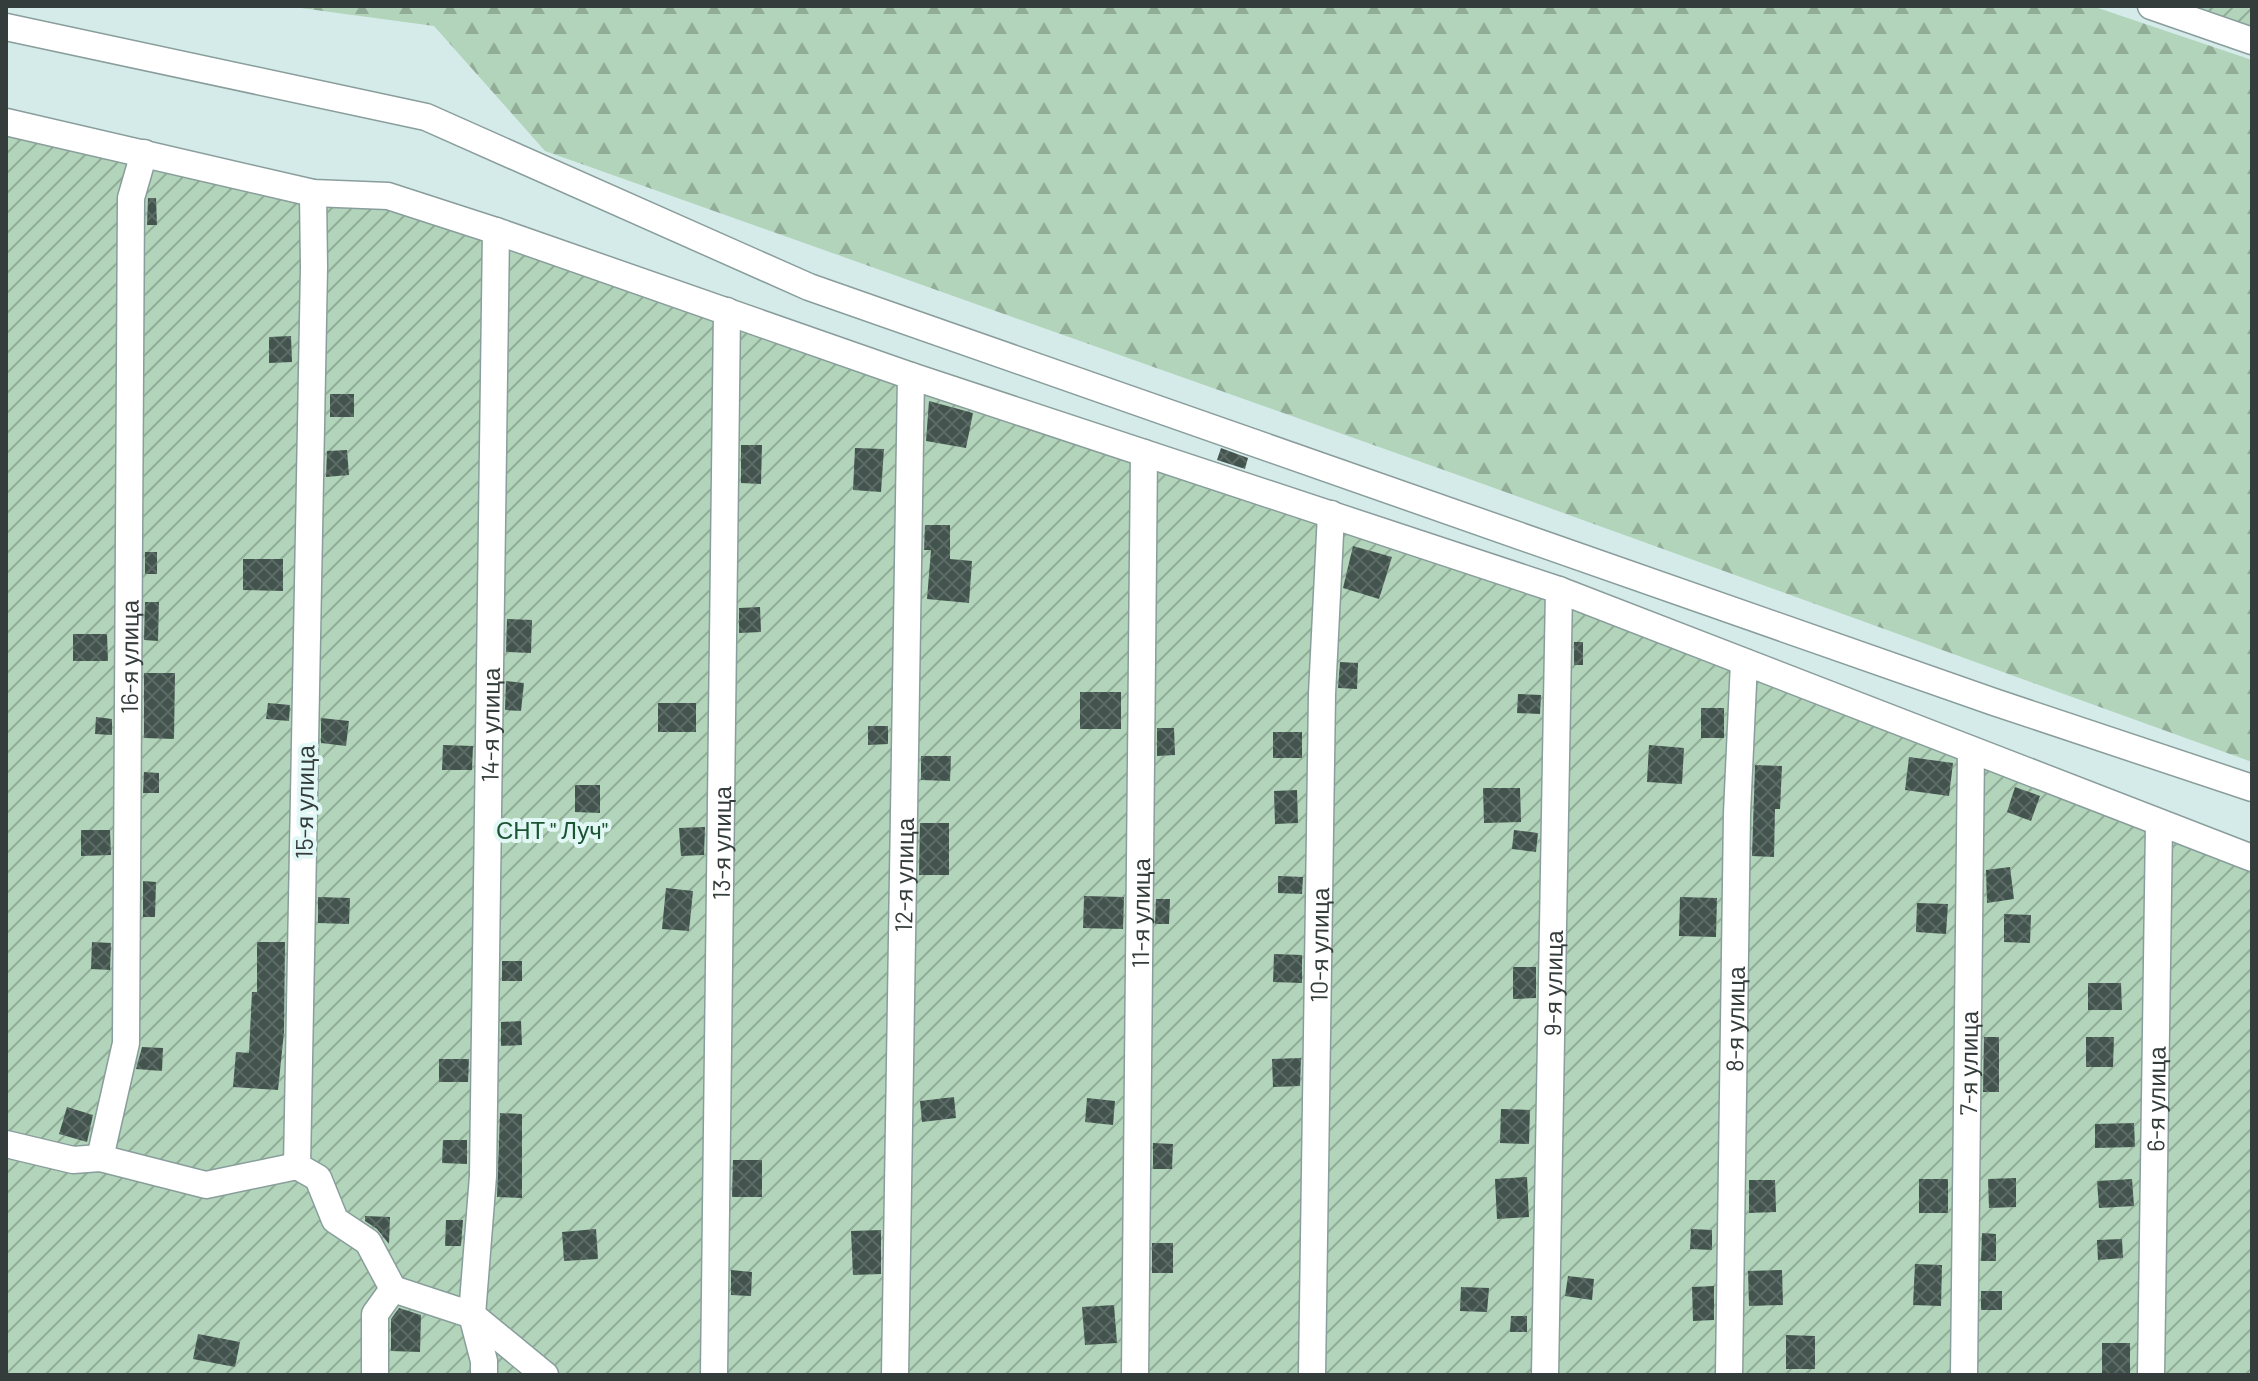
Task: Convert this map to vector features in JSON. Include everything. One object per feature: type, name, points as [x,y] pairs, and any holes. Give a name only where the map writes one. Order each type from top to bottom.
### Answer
[{"type":"street","points":[[2156,7],[2252,41]]},
{"type":"street","points":[[6,27],[426,117],[809,287],[1994,702],[2252,788]]},
{"type":"street","points":[[6,122],[313,193],[388,196],[496,231],[911,376],[1559,590],[2252,858]]},
{"type":"street","name":"16-я улица","points":[[100,1158],[126,1043],[131,198],[144,153]]},
{"type":"street","name":"15-я улица","points":[[297,1166],[314,283],[313,193]]},
{"type":"street","name":"14-я улица","points":[[484,1375],[484,1361],[472,1315],[483,1176],[496,231]]},
{"type":"street","name":"13-я улица","points":[[714,1375],[727,311]]},
{"type":"street","name":"12-я улица","points":[[895,1375],[911,376]]},
{"type":"street","name":"11-я улица","points":[[1135,1375],[1144,453]]},
{"type":"street","name":"10-я улица","points":[[1312,1375],[1322,710],[1331,514]]},
{"type":"street","name":"9-я улица","points":[[1545,1375],[1559,590]]},
{"type":"street","name":"8-я улица","points":[[1729,1375],[1737,813],[1744,662]]},
{"type":"street","name":"7-я улица","points":[[1964,1375],[1971,750]]},
{"type":"street","name":"6-я улица","points":[[2151,1375],[2159,824]]},
{"type":"street","points":[[6,1144],[73,1160],[100,1158],[206,1185],[297,1166],[318,1178],[335,1220],[368,1242],[393,1289],[472,1315],[545,1375]]},
{"type":"street","points":[[375,1375],[375,1314],[393,1289]]},
{"type":"green space","points":[[286,6],[2092,6],[2252,60],[2252,762],[1486,485],[545,151],[434,26]]},
{"type":"green space","points":[[2132,6],[2252,6],[2252,48]]},
{"type":"green space","name":"СНТ \" Луч\"","points":[[6,120],[306,187],[382,189],[1562,589],[2252,848],[2252,1375],[6,1375]]},
{"type":"building","points":[[148,198],[156,198],[157,225],[147,225]]},
{"type":"building","points":[[291,336],[292,362],[269,363],[269,337]]},
{"type":"building","points":[[330,394],[354,394],[354,417],[330,417]]},
{"type":"building","points":[[929,401],[973,413],[966,448],[926,441]]},
{"type":"building","points":[[741,445],[762,445],[761,484],[741,483]]},
{"type":"building","points":[[855,448],[884,449],[881,492],[853,490]]},
{"type":"building","points":[[1221,448],[1248,458],[1245,469],[1217,460]]},
{"type":"building","points":[[347,450],[349,475],[326,477],[327,451]]},
{"type":"building","points":[[925,525],[950,525],[950,559],[972,561],[969,603],[927,599],[931,550],[924,550]]},
{"type":"building","points":[[1353,546],[1392,557],[1379,599],[1343,588]]},
{"type":"building","points":[[145,552],[157,552],[157,574],[145,574]]},
{"type":"building","points":[[243,559],[283,559],[283,591],[243,590]]},
{"type":"building","points":[[145,602],[159,602],[158,641],[144,640]]},
{"type":"building","points":[[760,607],[761,632],[739,633],[739,608]]},
{"type":"building","points":[[507,619],[532,620],[531,653],[506,652]]},
{"type":"building","points":[[73,634],[107,634],[108,661],[73,661]]},
{"type":"building","points":[[1574,642],[1583,642],[1583,665],[1574,665]]},
{"type":"building","points":[[1340,662],[1358,663],[1357,689],[1338,688]]},
{"type":"building","points":[[144,673],[175,673],[174,739],[144,738]]},
{"type":"building","points":[[506,681],[524,683],[521,711],[505,710]]},
{"type":"building","points":[[1080,692],[1121,692],[1121,729],[1080,729]]},
{"type":"building","points":[[1518,694],[1541,695],[1540,714],[1517,713]]},
{"type":"building","points":[[268,703],[290,705],[289,721],[266,719]]},
{"type":"building","points":[[658,703],[696,703],[696,732],[658,732]]},
{"type":"building","points":[[1701,708],[1724,708],[1724,738],[1701,738]]},
{"type":"building","points":[[96,717],[112,719],[112,735],[95,734]]},
{"type":"building","points":[[321,718],[349,721],[346,746],[321,743]]},
{"type":"building","points":[[868,726],[888,726],[888,744],[868,745]]},
{"type":"building","points":[[1157,728],[1174,728],[1175,755],[1157,756]]},
{"type":"building","points":[[1273,732],[1302,732],[1302,758],[1273,758]]},
{"type":"building","points":[[443,745],[473,746],[472,770],[442,770]]},
{"type":"building","points":[[1649,745],[1684,748],[1682,784],[1647,782]]},
{"type":"building","points":[[921,756],[951,756],[950,781],[921,780]]},
{"type":"building","points":[[1909,757],[1953,763],[1949,796],[1905,790]]},
{"type":"building","points":[[1755,765],[1782,766],[1780,809],[1775,809],[1774,857],[1752,856]]},
{"type":"building","points":[[144,772],[159,773],[159,793],[143,793]]},
{"type":"building","points":[[575,785],[600,785],[600,813],[575,812]]},
{"type":"building","points":[[2015,787],[2040,796],[2031,821],[2007,812]]},
{"type":"building","points":[[1483,788],[1520,788],[1521,822],[1484,823]]},
{"type":"building","points":[[1297,790],[1298,823],[1275,824],[1274,791]]},
{"type":"building","points":[[920,823],[949,823],[949,875],[919,875]]},
{"type":"building","points":[[705,827],[704,855],[681,856],[679,828]]},
{"type":"building","points":[[81,830],[110,830],[111,855],[81,856]]},
{"type":"building","points":[[1514,830],[1538,833],[1536,852],[1512,849]]},
{"type":"building","points":[[2010,867],[2014,899],[1987,903],[1986,870]]},
{"type":"building","points":[[1278,876],[1303,877],[1302,894],[1278,893]]},
{"type":"building","points":[[143,881],[156,882],[155,917],[143,917]]},
{"type":"building","points":[[666,888],[693,891],[689,931],[662,929]]},
{"type":"building","points":[[1084,896],[1124,897],[1123,929],[1083,928]]},
{"type":"building","points":[[318,897],[350,898],[349,924],[318,923]]},
{"type":"building","points":[[1680,897],[1717,898],[1716,937],[1679,936]]},
{"type":"building","points":[[1156,899],[1170,899],[1169,924],[1155,924]]},
{"type":"building","points":[[1917,903],[1948,904],[1946,934],[1916,932]]},
{"type":"building","points":[[2004,914],[2031,915],[2030,943],[2004,942]]},
{"type":"building","points":[[92,942],[111,943],[110,970],[91,969]]},
{"type":"building","points":[[257,942],[285,942],[284,1032],[278,1090],[233,1087],[236,1052],[249,1053],[252,992],[257,992]]},
{"type":"building","points":[[1274,954],[1302,955],[1302,983],[1273,982]]},
{"type":"building","points":[[502,961],[522,961],[522,981],[502,981]]},
{"type":"building","points":[[1513,967],[1536,967],[1536,998],[1513,999]]},
{"type":"building","points":[[2088,983],[2121,983],[2122,1010],[2088,1010]]},
{"type":"building","points":[[521,1021],[522,1045],[501,1046],[501,1022]]},
{"type":"building","points":[[1984,1037],[1999,1037],[1999,1092],[1983,1092]]},
{"type":"building","points":[[2086,1037],[2114,1037],[2113,1067],[2086,1067]]},
{"type":"building","points":[[142,1047],[163,1048],[162,1071],[136,1069]]},
{"type":"building","points":[[1301,1058],[1300,1086],[1273,1087],[1272,1059]]},
{"type":"building","points":[[439,1059],[469,1059],[468,1082],[439,1082]]},
{"type":"building","points":[[954,1097],[956,1118],[922,1122],[920,1101]]},
{"type":"building","points":[[1087,1098],[1115,1101],[1113,1125],[1085,1122]]},
{"type":"building","points":[[67,1107],[93,1115],[87,1142],[59,1134]]},
{"type":"building","points":[[1501,1109],[1530,1110],[1529,1144],[1500,1143]]},
{"type":"building","points":[[500,1113],[522,1114],[522,1198],[497,1197]]},
{"type":"building","points":[[2134,1123],[2135,1147],[2095,1148],[2095,1124]]},
{"type":"building","points":[[443,1140],[467,1140],[467,1164],[442,1163]]},
{"type":"building","points":[[1153,1143],[1173,1144],[1172,1169],[1153,1169]]},
{"type":"building","points":[[733,1160],[762,1160],[762,1197],[732,1197]]},
{"type":"building","points":[[1527,1177],[1529,1217],[1497,1219],[1495,1179]]},
{"type":"building","points":[[2016,1178],[2016,1207],[1989,1208],[1988,1179]]},
{"type":"building","points":[[1919,1179],[1948,1179],[1948,1213],[1919,1213]]},
{"type":"building","points":[[2132,1179],[2134,1206],[2099,1208],[2097,1181]]},
{"type":"building","points":[[1749,1180],[1775,1180],[1776,1212],[1749,1213]]},
{"type":"building","points":[[365,1216],[390,1217],[389,1244],[377,1229],[365,1221]]},
{"type":"building","points":[[446,1220],[463,1220],[461,1246],[445,1246]]},
{"type":"building","points":[[596,1229],[598,1259],[564,1261],[562,1232]]},
{"type":"building","points":[[1691,1229],[1712,1230],[1712,1250],[1690,1249]]},
{"type":"building","points":[[881,1230],[881,1274],[853,1275],[851,1231]]},
{"type":"building","points":[[1982,1233],[1996,1234],[1996,1261],[1981,1261]]},
{"type":"building","points":[[2122,1239],[2123,1258],[2098,1260],[2097,1240]]},
{"type":"building","points":[[1152,1243],[1173,1243],[1173,1273],[1152,1273]]},
{"type":"building","points":[[1915,1264],[1942,1265],[1941,1306],[1913,1305]]},
{"type":"building","points":[[731,1270],[752,1272],[751,1296],[731,1295]]},
{"type":"building","points":[[1782,1270],[1783,1305],[1749,1306],[1748,1271]]},
{"type":"building","points":[[1568,1276],[1594,1279],[1592,1300],[1565,1296]]},
{"type":"building","points":[[1714,1286],[1714,1320],[1693,1321],[1692,1287]]},
{"type":"building","points":[[1461,1287],[1489,1288],[1487,1312],[1460,1311]]},
{"type":"building","points":[[1981,1291],[2002,1291],[2002,1310],[1981,1310]]},
{"type":"building","points":[[1114,1305],[1117,1343],[1085,1345],[1082,1307]]},
{"type":"building","points":[[399,1308],[421,1315],[420,1352],[391,1351],[391,1319]]},
{"type":"building","points":[[1511,1316],[1527,1316],[1527,1332],[1510,1332]]},
{"type":"building","points":[[198,1334],[240,1342],[235,1367],[193,1359]]},
{"type":"building","points":[[1786,1335],[1815,1336],[1815,1369],[1786,1369]]},
{"type":"building","points":[[2102,1343],[2130,1343],[2130,1375],[2102,1375]]}]
